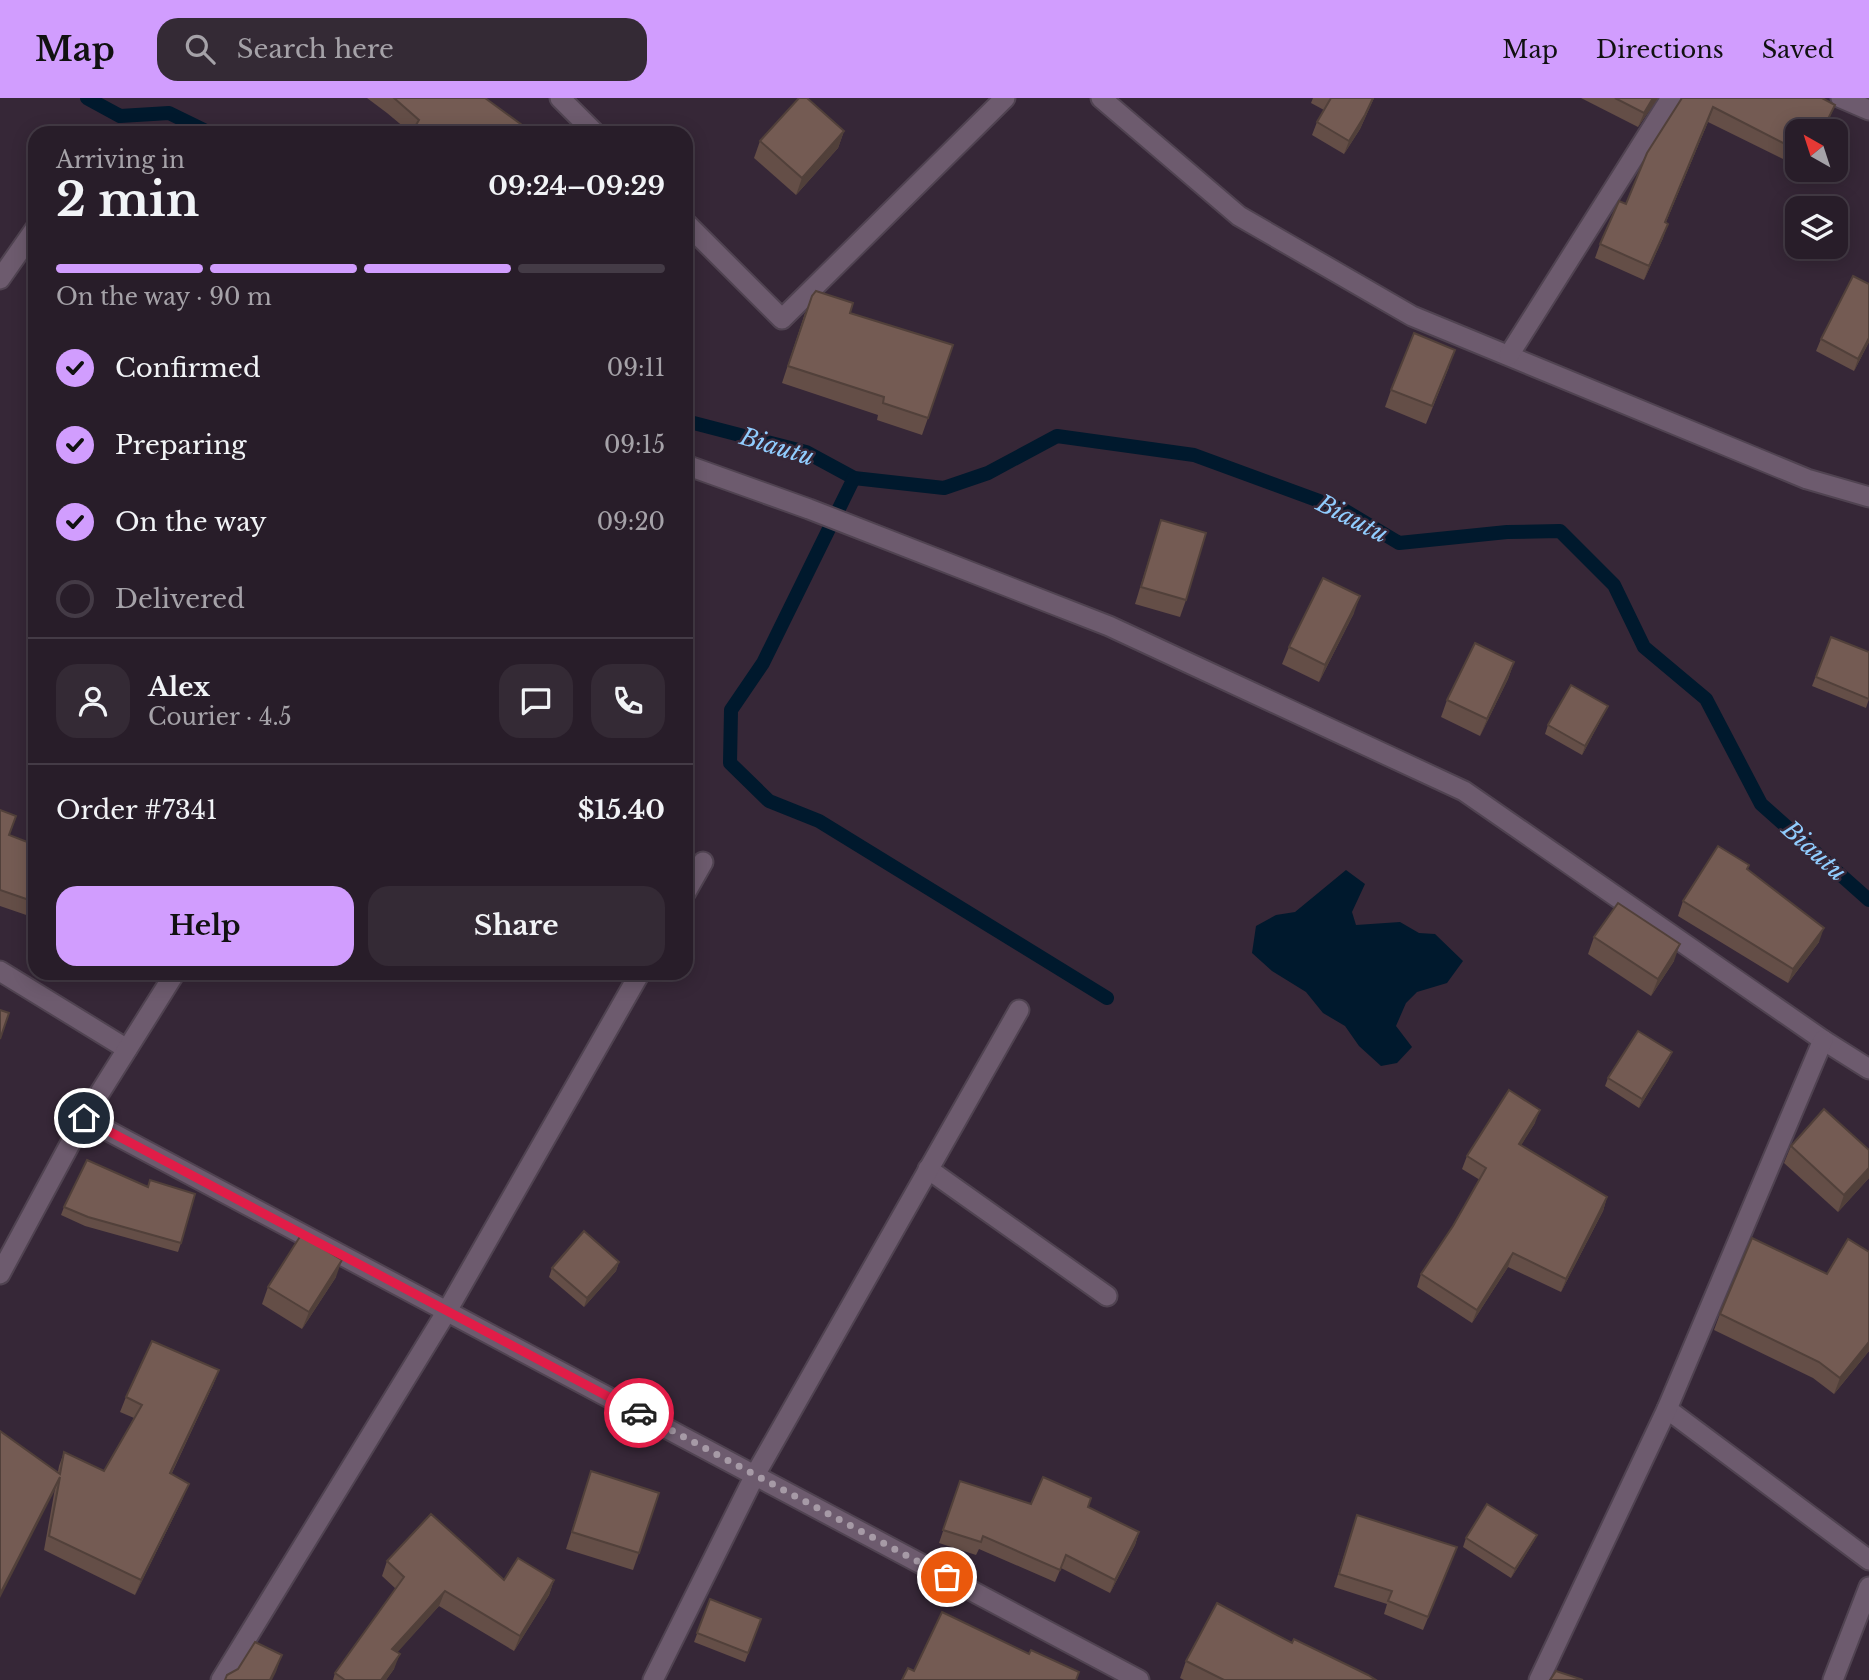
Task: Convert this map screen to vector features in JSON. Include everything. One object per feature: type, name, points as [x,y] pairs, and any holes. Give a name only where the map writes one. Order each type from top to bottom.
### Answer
[{"type":"street","points":[[560,98],[588,126]]},
{"type":"street","points":[[693,230],[782,319],[1005,98]]},
{"type":"street","points":[[1101,98],[1239,216],[1412,316],[1807,480],[1869,497]]},
{"type":"street","points":[[1509,355],[1671,98]]},
{"type":"street","points":[[1841,98],[1869,110]]},
{"type":"street","points":[[0,279],[28,239]]},
{"type":"street","points":[[693,468],[809,509],[1109,626],[1464,791],[1823,1040],[1869,1069]]},
{"type":"street","points":[[693,880],[703,862]]},
{"type":"street","points":[[0,971],[127,1049]]},
{"type":"street","points":[[0,1274],[84,1118],[171,980]]},
{"type":"street","points":[[221,1680],[447,1311],[636,980]]},
{"type":"street","points":[[653,1680],[755,1475],[1019,1010]]},
{"type":"street","points":[[1539,1680],[1667,1409],[1823,1040]]},
{"type":"street","points":[[84,1118],[1139,1680]]},
{"type":"street","points":[[928,1169],[1107,1296]]},
{"type":"street","points":[[1667,1409],[1869,1560]]},
{"type":"street","points":[[1833,1680],[1869,1587]]},
{"type":"water","points":[[1346,870],[1365,884],[1352,912],[1356,925],[1400,922],[1419,933],[1435,934],[1463,961],[1447,983],[1417,992],[1406,1003],[1396,1026],[1412,1047],[1397,1063],[1381,1066],[1359,1046],[1345,1026],[1323,1013],[1306,992],[1272,971],[1252,953],[1256,926],[1276,915],[1295,912]]},
{"type":"building","points":[[394,98],[485,98],[523,126],[417,126],[419,120]]},
{"type":"building","points":[[799,98],[807,98],[844,131],[802,178],[760,141]]},
{"type":"building","points":[[1331,98],[1373,98],[1349,141],[1317,122]]},
{"type":"building","points":[[1615,98],[1653,98],[1644,113]]},
{"type":"building","points":[[1682,98],[1822,98],[1835,105],[1828,119],[1785,119],[1785,144],[1713,107],[1649,266],[1600,244],[1619,201],[1626,204],[1647,153]]},
{"type":"building","points":[[1853,276],[1869,284],[1869,338],[1858,359],[1821,339]]},
{"type":"building","points":[[816,291],[853,303],[850,313],[953,345],[928,418],[883,403],[884,397],[788,366]]},
{"type":"building","points":[[1414,333],[1455,350],[1432,406],[1391,390]]},
{"type":"building","points":[[1161,520],[1206,533],[1186,600],[1141,587]]},
{"type":"building","points":[[1323,578],[1360,596],[1325,665],[1289,647]]},
{"type":"building","points":[[1831,637],[1869,652],[1869,699],[1816,677]]},
{"type":"building","points":[[1475,643],[1514,662],[1487,719],[1447,700]]},
{"type":"building","points":[[1571,685],[1608,706],[1585,746],[1548,725]]},
{"type":"building","points":[[0,810],[16,816],[9,835],[28,842],[28,900],[0,890]]},
{"type":"building","points":[[1718,846],[1749,865],[1747,869],[1824,928],[1793,969],[1683,901]]},
{"type":"building","points":[[1618,903],[1680,944],[1658,979],[1594,937]]},
{"type":"building","points":[[0,1010],[9,1013],[0,1039]]},
{"type":"building","points":[[1638,1031],[1672,1052],[1642,1099],[1608,1078]]},
{"type":"building","points":[[1509,1090],[1540,1110],[1519,1144],[1607,1197],[1566,1279],[1513,1253],[1477,1310],[1421,1274],[1453,1226],[1486,1168],[1467,1156]]},
{"type":"building","points":[[1824,1109],[1869,1150],[1869,1168],[1844,1195],[1791,1146]]},
{"type":"building","points":[[87,1160],[148,1187],[150,1180],[195,1194],[181,1243],[88,1217],[64,1207]]},
{"type":"building","points":[[584,1231],[619,1262],[587,1298],[552,1268]]},
{"type":"building","points":[[301,1235],[342,1260],[309,1312],[268,1287]]},
{"type":"building","points":[[1752,1238],[1827,1274],[1848,1239],[1869,1252],[1869,1342],[1840,1378],[1819,1362],[1720,1314]]},
{"type":"building","points":[[152,1341],[219,1370],[170,1473],[189,1484],[141,1580],[49,1536],[60,1477],[0,1594],[0,1431],[60,1474],[64,1452],[104,1471],[142,1405],[126,1397]]},
{"type":"building","points":[[591,1471],[659,1493],[639,1553],[572,1532]]},
{"type":"building","points":[[1043,1477],[1091,1498],[1088,1507],[1139,1532],[1115,1580],[1066,1555],[1060,1570],[983,1536],[981,1542],[943,1530],[960,1481],[1031,1504]]},
{"type":"building","points":[[1487,1504],[1537,1535],[1515,1569],[1466,1538]]},
{"type":"building","points":[[431,1514],[504,1580],[518,1558],[554,1580],[520,1636],[445,1591],[392,1649],[400,1654],[381,1680],[345,1680],[335,1673],[404,1577],[387,1561]]},
{"type":"building","points":[[1357,1515],[1457,1547],[1428,1617],[1388,1601],[1392,1591],[1339,1574]]},
{"type":"building","points":[[710,1599],[761,1619],[748,1653],[697,1633]]},
{"type":"building","points":[[1217,1603],[1292,1643],[1294,1639],[1376,1680],[1224,1680],[1186,1661]]},
{"type":"building","points":[[942,1612],[1029,1654],[1031,1650],[1079,1672],[1076,1680],[902,1680],[908,1668],[914,1671]]},
{"type":"building","points":[[255,1642],[282,1655],[270,1680],[225,1680],[227,1675],[238,1669]]},
{"type":"building","points":[[1556,1671],[1583,1680],[1550,1680]]},
{"type":"waterway","name":"Biautu","points":[[87,98],[120,116],[169,113],[196,126]]},
{"type":"waterway","name":"Biautu","points":[[693,423],[806,452],[854,478],[944,488],[988,473],[1057,436],[1194,455],[1344,510],[1399,543],[1507,532],[1560,531],[1614,585],[1644,647],[1706,699],[1761,804],[1869,900]]},
{"type":"waterway","points":[[854,478],[763,663],[731,710],[730,763],[769,801],[819,821],[1107,998]]},
{"type":"way so far","points":[[639,1413],[947,1577]]},
{"type":"route","points":[[84,1118],[639,1413]]}]
